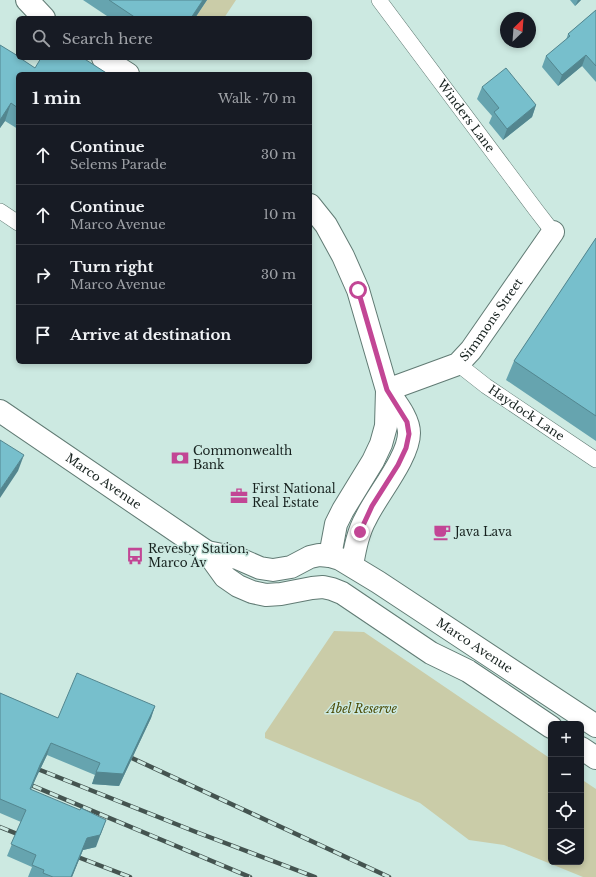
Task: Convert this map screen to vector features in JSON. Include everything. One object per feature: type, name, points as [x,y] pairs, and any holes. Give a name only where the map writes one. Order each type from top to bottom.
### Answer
[{"type":"street","points":[[27,0],[42,16]]},
{"type":"street","points":[[107,60],[125,72]]},
{"type":"street","points":[[312,208],[326,226],[343,256],[358,290],[387,390],[407,422],[409,434],[406,448],[398,465],[365,519],[360,532],[352,565],[332,589]]},
{"type":"street","name":"Simmons Street","points":[[387,390],[458,364],[471,350],[553,232]]},
{"type":"street","points":[[332,589],[330,556],[336,524],[373,461],[381,444],[386,426],[387,390]]},
{"type":"street","name":"Marco Avenue","points":[[0,411],[128,500],[207,552],[225,577],[238,586],[252,592],[266,595],[322,587],[332,589],[362,606],[431,653],[468,671],[548,725]]},
{"type":"street","name":"Marco Avenue","points":[[207,552],[237,558],[260,568],[273,570],[291,567],[310,557],[319,555],[340,559],[352,565],[596,726]]},
{"type":"street","points":[[584,750],[596,758]]},
{"type":"lane","name":"Winders Lane","points":[[379,0],[553,232]]},
{"type":"lane","points":[[0,211],[16,222]]},
{"type":"lane","name":"Haydock Lane","points":[[458,364],[486,386],[596,460]]},
{"type":"green space","points":[[207,0],[236,0],[225,16],[196,16]]},
{"type":"green space","name":"Abel Reserve","points":[[334,631],[364,632],[548,757],[548,863],[504,845],[469,840],[420,803],[265,738],[265,733]]},
{"type":"green space","name":"Abel Reserve","points":[[584,781],[596,789],[596,877],[583,877],[553,865],[584,865]]},
{"type":"building","points":[[109,0],[203,0],[192,16],[133,16]]},
{"type":"building","points":[[596,10],[596,66],[586,55],[562,75],[546,56],[570,36],[568,34]]},
{"type":"building","points":[[0,45],[16,55],[16,60],[23,60],[35,68],[40,60],[86,60],[105,72],[16,72],[16,107],[11,103],[0,120]]},
{"type":"building","points":[[506,68],[536,105],[507,129],[494,112],[499,108],[482,87]]},
{"type":"building","points":[[596,238],[596,416],[514,361]]},
{"type":"building","points":[[0,440],[24,455],[0,490]]},
{"type":"building","points":[[77,673],[155,706],[123,774],[96,772],[100,763],[51,743],[30,789],[80,810],[81,808],[106,820],[100,835],[87,838],[71,877],[53,877],[43,873],[44,870],[32,865],[36,855],[11,844],[26,810],[0,799],[0,693],[58,718]]},
{"type":"railway","points":[[121,753],[389,877]]},
{"type":"railway","points":[[30,766],[196,832],[315,877]]},
{"type":"railway","points":[[0,772],[250,877]]},
{"type":"railway","points":[[0,827],[25,837]]},
{"type":"railway","points":[[70,854],[130,877]]},
{"type":"place","name":"Commonwealth Bank","points":[[180,458]]},
{"type":"place","name":"First National Real Estate","points":[[239,496]]},
{"type":"place","name":"Java Lava","points":[[442,532]]},
{"type":"place","name":"Revesby Station, Marco Av","points":[[135,556]]},
{"type":"route","points":[[358,290],[387,390],[407,422],[409,434],[406,448],[398,465],[372,506],[360,532]]}]
